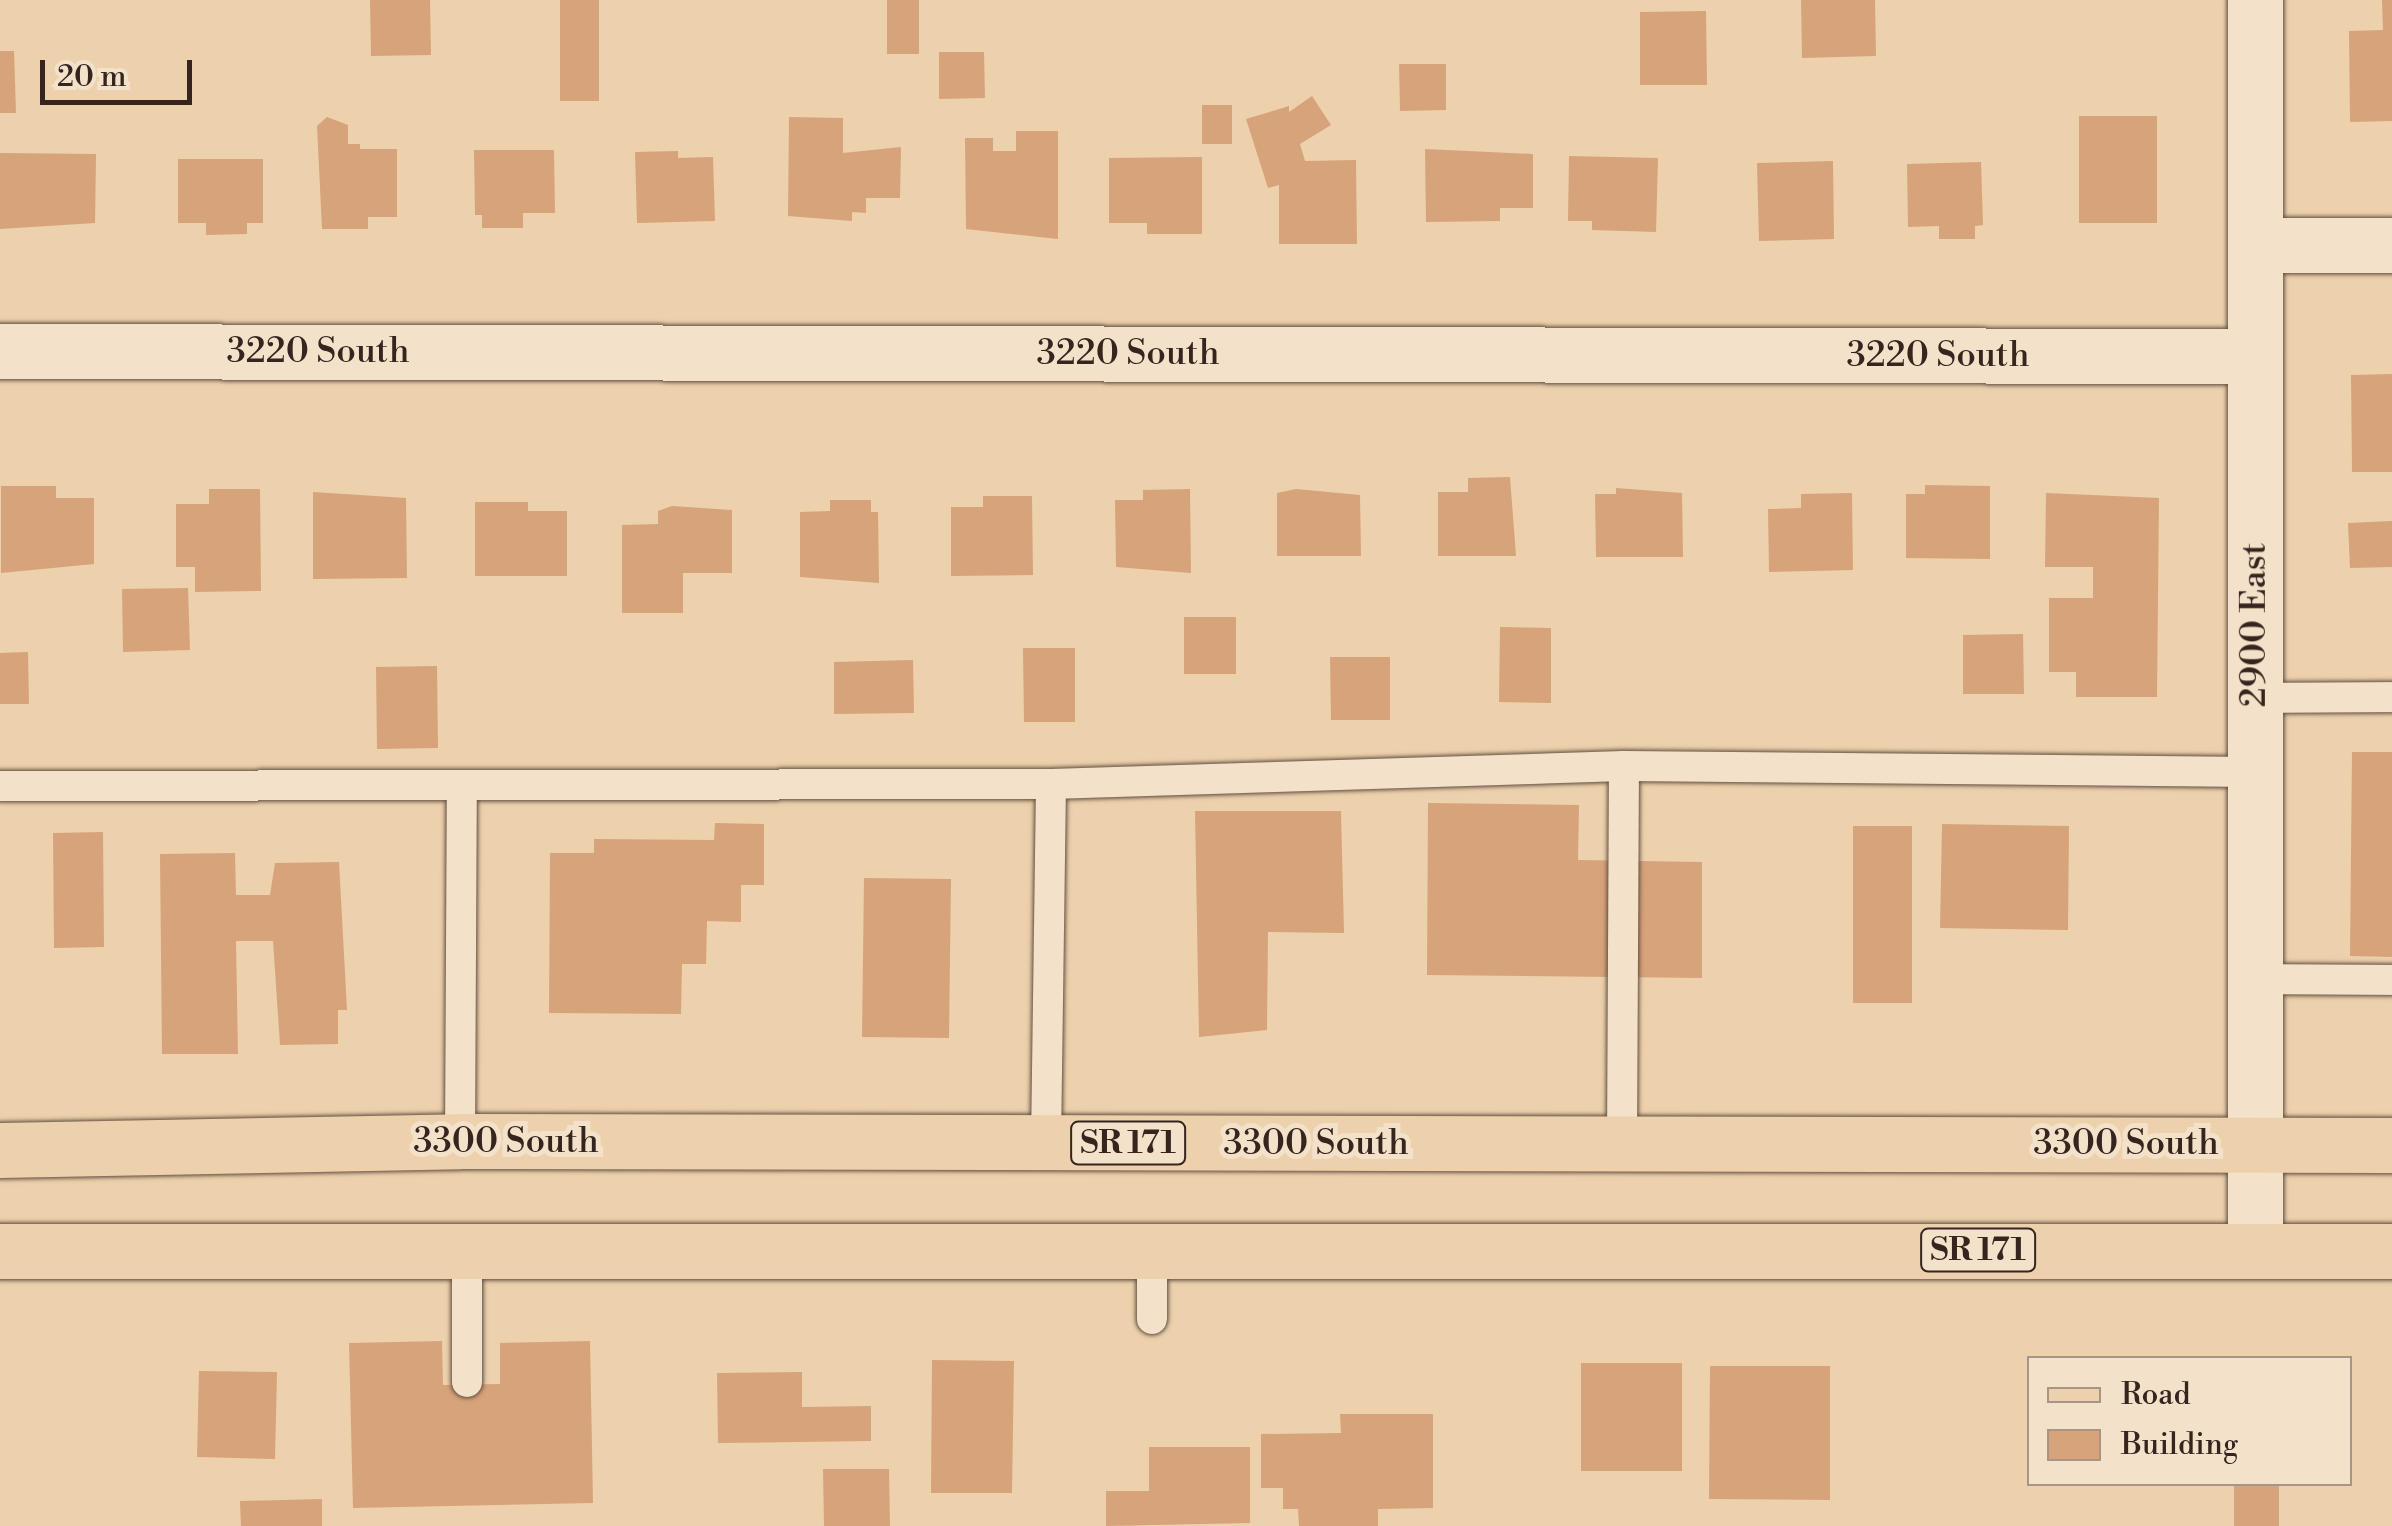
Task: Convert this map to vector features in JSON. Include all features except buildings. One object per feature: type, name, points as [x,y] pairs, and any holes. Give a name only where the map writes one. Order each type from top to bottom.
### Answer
[{"type":"main road","name":"3300 South","points":[[0,1150],[460,1141],[2392,1146]]},
{"type":"main road","name":"SR 171","points":[[0,1251],[2392,1251]]},
{"type":"street","name":"2900 East","points":[[2255,0],[2256,1250]]},
{"type":"street","points":[[2255,245],[2392,245]]},
{"type":"street","name":"3220 South","points":[[0,351],[2256,356]]},
{"type":"lane","points":[[2256,698],[2392,697]]},
{"type":"lane","points":[[0,786],[1051,784],[1624,766],[2256,772]]},
{"type":"lane","points":[[1622,1144],[1624,766]]},
{"type":"lane","points":[[1046,1143],[1051,784]]},
{"type":"lane","points":[[460,1141],[462,786]]},
{"type":"lane","points":[[2256,979],[2392,980]]},
{"type":"lane","points":[[467,1251],[467,1382]]},
{"type":"lane","points":[[1152,1251],[1152,1318]]}]
